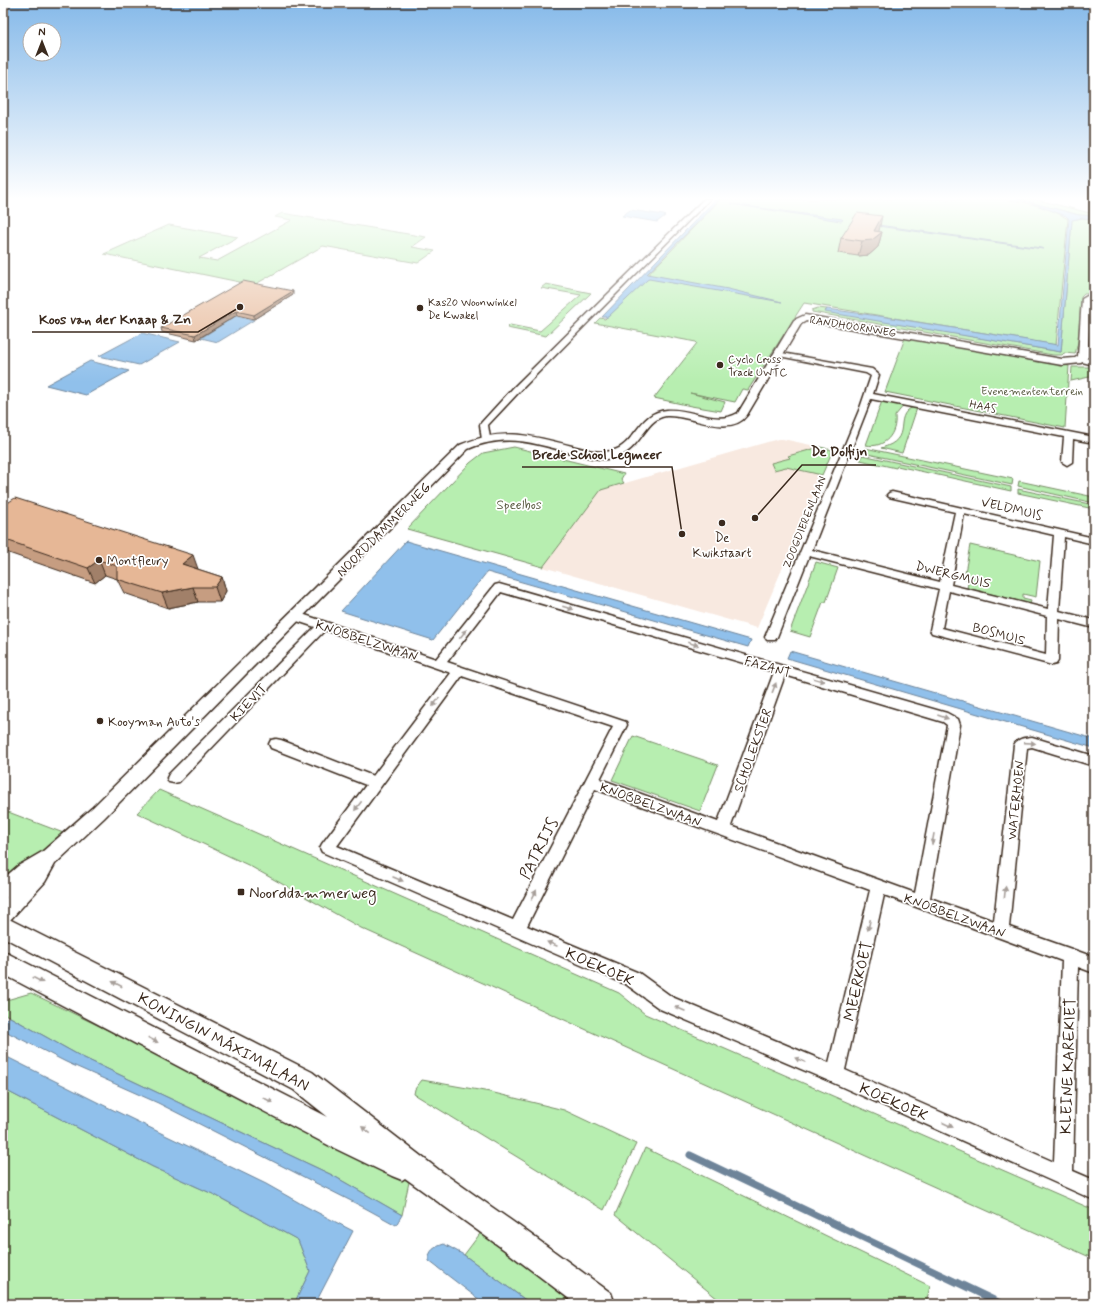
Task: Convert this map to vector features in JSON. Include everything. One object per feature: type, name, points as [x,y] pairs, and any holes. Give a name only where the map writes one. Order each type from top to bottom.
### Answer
[{"type":"main road","name":"KONINGIN MÁXIMALAAN","points":[[3,926],[303,1081],[429,1180],[516,1241],[600,1304]]},
{"type":"main road","name":"KONINGIN MÁXIMALAAN","points":[[3,962],[338,1137],[429,1180]]},
{"type":"street","points":[[485,438],[484,425],[491,416],[646,260]]},
{"type":"street","points":[[1094,295],[1086,299],[1083,352],[1081,359],[1094,363]]},
{"type":"street","name":"RANDHOORNWEG","points":[[485,438],[502,436],[516,437],[598,455],[616,454],[627,448],[648,421],[656,414],[675,412],[720,421],[730,421],[740,417],[798,321],[810,318],[1062,362],[1073,362],[1081,359]]},
{"type":"street","name":"ZOOGDIERENLAAN","points":[[771,637],[875,378],[874,373],[779,354]]},
{"type":"street","name":"HAAS","points":[[868,396],[1094,440]]},
{"type":"street","points":[[1067,462],[1069,435]]},
{"type":"street","name":"NOORDDAMMERWEG","points":[[3,890],[26,872],[49,858],[98,813],[464,446],[485,438]]},
{"type":"street","name":"VELDMUIS","points":[[892,495],[1094,541]]},
{"type":"street","points":[[945,587],[960,510]]},
{"type":"street","points":[[1053,614],[1059,533]]},
{"type":"street","name":"DWERGMUIS","points":[[806,552],[1094,624]]},
{"type":"street","name":"BOSMUIS","points":[[945,587],[936,630],[1052,661],[1053,614]]},
{"type":"street","name":"FAZANT","points":[[439,664],[499,588],[947,718],[953,722],[921,902]]},
{"type":"street","name":"KNOBBELZWAAN","points":[[295,616],[621,725],[592,782],[1094,965]]},
{"type":"street","name":"KIEVIT","points":[[174,778],[322,626]]},
{"type":"street","name":"SCHOLEKSTER","points":[[722,830],[781,670]]},
{"type":"street","name":"KOEKOEK","points":[[459,671],[327,848],[633,979],[666,1003],[835,1075],[1094,1190]]},
{"type":"street","name":"WATERHOEN","points":[[1000,931],[1021,745],[1023,743],[1032,742],[1094,761]]},
{"type":"street","points":[[276,744],[376,783]]},
{"type":"street","name":"PATRIJS","points":[[517,929],[592,782]]},
{"type":"street","name":"NOORDDAMMERWEG","points":[[3,914],[38,876],[49,858]]},
{"type":"street","name":"MEERKOET","points":[[835,1075],[878,887]]},
{"type":"street","name":"KLEINE KAREKIET","points":[[1063,1177],[1070,956]]},
{"type":"shaded area","points":[[778,439],[820,447],[789,456],[791,458],[772,463],[774,470],[786,467],[822,475],[757,628],[543,567],[601,490]]},
{"type":"green space","points":[[133,260],[211,260],[298,260],[254,285]]},
{"type":"green space","points":[[401,260],[422,260],[418,263]]},
{"type":"green space","points":[[662,260],[1064,260],[1056,345],[804,303],[748,390],[742,389],[735,402],[690,393],[725,402],[721,411],[654,398],[697,343],[696,342],[595,323],[600,318],[605,319]]},
{"type":"green space","points":[[1069,260],[1094,260],[1094,293],[1084,294],[1081,297],[1078,342],[1075,354],[1064,353],[1062,355],[1053,355],[812,312],[812,310],[818,308],[827,309],[825,311],[1061,352]]},
{"type":"green space","points":[[546,284],[591,293],[546,336],[507,328],[510,325],[540,331],[581,295],[541,288]]},
{"type":"green space","name":"Evenemententerrein","points":[[905,338],[1069,366],[1065,428],[885,392]]},
{"type":"green space","points":[[1072,367],[1094,367],[1094,376],[1071,381]]},
{"type":"green space","points":[[882,401],[904,405],[895,416],[892,434],[879,445],[866,445]]},
{"type":"green space","points":[[913,407],[917,408],[902,453],[881,448],[891,444],[897,439],[900,434],[904,416],[907,411]]},
{"type":"green space","name":"Speelbos","points":[[514,447],[624,474],[621,479],[624,483],[601,490],[543,567],[407,529],[470,463],[483,453]]},
{"type":"green space","points":[[820,447],[833,450],[822,475],[786,467],[774,470],[771,463],[790,458],[788,456]]},
{"type":"green space","points":[[865,448],[1013,479],[1012,485],[863,453]]},
{"type":"green space","points":[[862,455],[1011,487],[1011,491],[897,466],[896,468],[860,460]]},
{"type":"green space","points":[[1019,481],[1094,497],[1094,503],[1018,486]]},
{"type":"green space","points":[[1018,489],[1094,505],[1094,509],[1018,493]]},
{"type":"green space","points":[[970,545],[1040,561],[1036,597],[1023,594],[1023,598],[1031,600],[1030,604],[967,588],[969,579],[964,578]]},
{"type":"green space","points":[[816,562],[838,568],[826,602],[823,602],[810,637],[790,631]]},
{"type":"green space","points":[[633,736],[718,765],[700,811],[612,780]]},
{"type":"green space","points":[[159,790],[619,993],[645,1014],[1094,1210],[1094,1259],[361,928],[248,865],[137,813]]},
{"type":"green space","points":[[3,810],[66,834],[7,879],[3,877]]},
{"type":"green space","points":[[31,993],[308,1127],[388,1169],[409,1182],[402,1215],[332,1175],[82,1057],[3,1013],[3,1001]]},
{"type":"green space","points":[[422,1080],[490,1092],[564,1110],[636,1144],[604,1210],[414,1094],[415,1089]]},
{"type":"green space","points":[[3,1089],[153,1167],[215,1195],[298,1240],[310,1271],[294,1304],[3,1304]]},
{"type":"green space","points":[[645,1148],[930,1286],[926,1304],[724,1304],[615,1215]]},
{"type":"green space","points":[[482,1231],[578,1304],[531,1304],[464,1255]]},
{"type":"water","points":[[657,260],[661,260],[647,274],[728,289],[782,302],[649,279],[608,317],[602,317]]},
{"type":"water","points":[[1065,260],[1069,260],[1061,352],[825,312],[827,309],[886,317],[1058,345]]},
{"type":"water","points":[[236,316],[254,320],[218,342],[201,338]]},
{"type":"water","points":[[142,333],[180,342],[139,365],[99,356]]},
{"type":"water","points":[[90,361],[129,371],[86,395],[46,385]]},
{"type":"water","points":[[406,541],[751,640],[748,647],[487,572],[433,640],[341,611]]},
{"type":"water","points":[[790,651],[1094,739],[1094,748],[787,658]]},
{"type":"water","points":[[10,1017],[82,1057],[332,1175],[402,1215],[396,1225],[158,1103],[66,1062],[9,1033],[3,1027],[3,1020]]},
{"type":"water","points":[[3,1055],[266,1184],[353,1231],[315,1304],[294,1304],[310,1271],[298,1240],[215,1195],[153,1167],[3,1089]]},
{"type":"water","points":[[444,1244],[464,1255],[531,1304],[485,1304],[429,1261],[431,1252],[438,1246]]},
{"type":"building","points":[[243,281],[293,291],[254,315],[236,311],[195,335],[161,328]]},
{"type":"building","name":"Montfleury","points":[[15,498],[193,555],[182,564],[222,577],[215,587],[193,587],[162,593],[117,579],[117,566],[99,560],[88,568],[3,539],[3,506]]},
{"type":"waterway","points":[[690,1155],[1002,1304]]},
{"type":"place","name":"Koos van der Knaap & Zn","points":[[240,307]]},
{"type":"place","name":"Kas20 Woonwinkel De Kwakel","points":[[420,308]]},
{"type":"place","name":"Cyclo Cross Track UWTC","points":[[720,365]]},
{"type":"place","name":"De Dolfijn","points":[[755,518]]},
{"type":"place","name":"De Kwikstaart","points":[[722,523]]},
{"type":"place","name":"Brede School Legmeer","points":[[682,534]]},
{"type":"place","name":"Montfleury","points":[[99,560]]},
{"type":"place","name":"Kooyman Auto's","points":[[100,721]]},
{"type":"place","name":"Noorddammerweg","points":[[241,892]]}]
